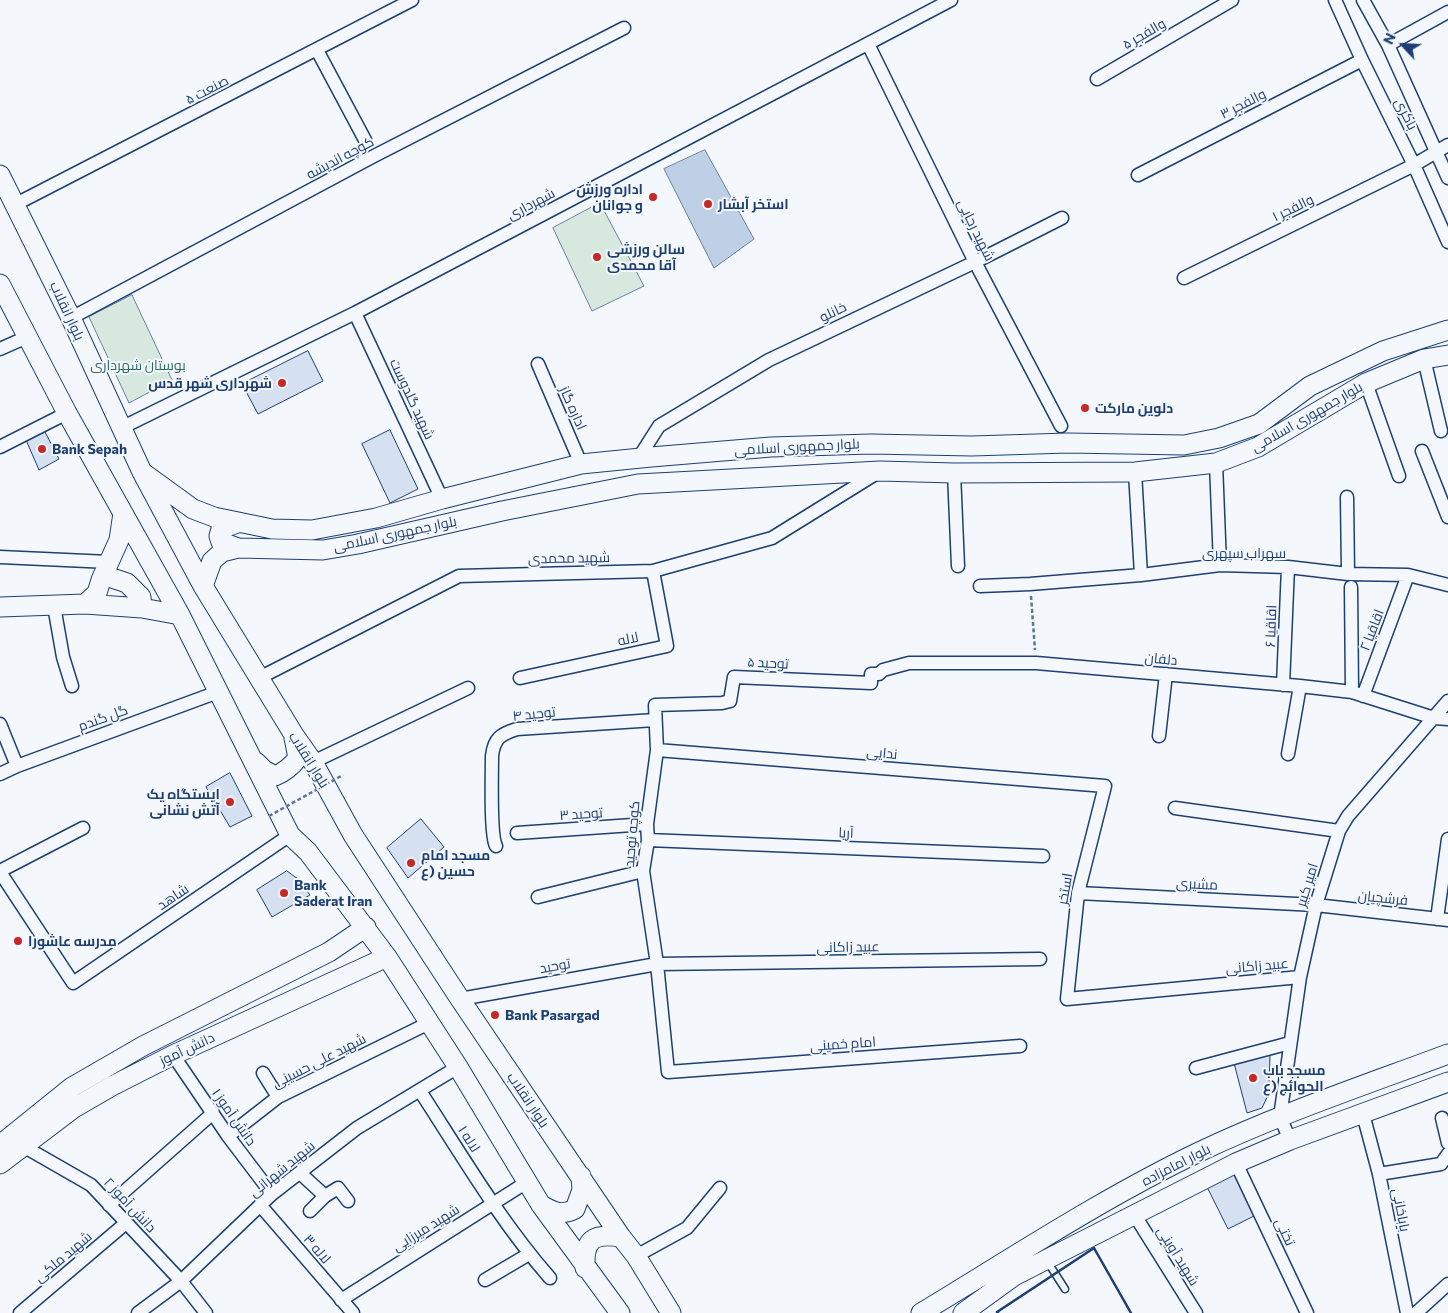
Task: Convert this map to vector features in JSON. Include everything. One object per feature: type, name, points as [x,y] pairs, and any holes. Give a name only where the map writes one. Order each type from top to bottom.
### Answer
[{"type":"main road","name":"بلوار انقلاب","points":[[0,175],[71,318],[142,472],[203,586],[294,735],[313,762],[353,835],[460,999],[621,1237],[636,1256],[671,1313]]},
{"type":"main road","points":[[0,284],[67,413],[180,615],[290,835],[308,852],[387,957],[458,1067],[541,1205],[620,1313]]},
{"type":"main road","name":"بلوار جمهوری اسلامی","points":[[142,472],[193,509],[214,517],[272,529],[312,530],[376,518],[442,499],[581,464],[638,460],[651,457],[780,447],[872,444],[972,446],[1068,443],[1184,445],[1219,438],[1259,424],[1310,386],[1382,351],[1448,330]]},
{"type":"main road","name":"بلوار جمهوری اسلامی","points":[[203,586],[212,561],[222,552],[238,548],[323,550],[638,484],[880,471],[954,473],[1135,472],[1216,463],[1258,447],[1366,383],[1424,359],[1448,355]]},
{"type":"main road","points":[[972,446],[974,473]]},
{"type":"main road","points":[[85,604],[97,593],[119,540],[123,513]]},
{"type":"main road","points":[[237,523],[221,529],[219,536],[221,542],[238,548]]},
{"type":"main road","points":[[106,568],[128,583],[141,597],[142,608]]},
{"type":"main road","points":[[0,607],[85,604],[142,608],[180,615]]},
{"type":"main road","points":[[253,759],[264,770],[275,776],[282,773],[290,768],[298,758],[294,735]]},
{"type":"main road","name":"دانش آموز","points":[[0,1164],[7,1142],[72,1088],[142,1046],[329,952],[366,927]]},
{"type":"main road","points":[[329,952],[340,954],[345,961],[344,975]]},
{"type":"main road","name":"دانش آموز","points":[[7,1142],[173,1055],[344,975],[387,957]]},
{"type":"main road","name":"بلوار امامزاده","points":[[921,1313],[1104,1202],[1198,1152],[1280,1117],[1448,1054]]},
{"type":"main road","name":"بلوار امامزاده","points":[[963,1313],[1014,1276],[1236,1163],[1290,1140],[1448,1082]]},
{"type":"main road","points":[[541,1205],[557,1213],[568,1213],[575,1209],[582,1190],[580,1176]]},
{"type":"main road","points":[[586,1268],[584,1252],[589,1243],[598,1236],[621,1237]]},
{"type":"street","name":"صنعت ۵","points":[[16,204],[412,0]]},
{"type":"street","name":"شهرداری","points":[[121,428],[355,313],[951,0]]},
{"type":"street","name":"والفجر ۵","points":[[1097,79],[1232,0]]},
{"type":"street","name":"باکری","points":[[1335,0],[1362,60],[1414,165],[1448,242]]},
{"type":"street","points":[[1363,0],[1442,148],[1448,178]]},
{"type":"street","points":[[1388,45],[1448,12]]},
{"type":"street","name":"کوچه اندیشه","points":[[71,318],[374,156],[624,28]]},
{"type":"street","name":"شهید رجایی","points":[[868,44],[975,262],[1061,426]]},
{"type":"street","points":[[317,50],[365,140]]},
{"type":"street","name":"والفجر ۳","points":[[1138,175],[1362,60]]},
{"type":"street","name":"والفجر ۱","points":[[1184,278],[1414,165],[1442,148]]},
{"type":"street","name":"خانلو","points":[[638,460],[659,426],[769,360],[975,262],[1062,218]]},
{"type":"street","name":"شهید گلدوست","points":[[355,313],[442,499]]},
{"type":"street","points":[[0,349],[27,337]]},
{"type":"street","points":[[1424,359],[1441,431]]},
{"type":"street","name":"اداره گاز","points":[[538,364],[581,464]]},
{"type":"street","points":[[1366,383],[1399,476]]},
{"type":"street","points":[[0,447],[67,413]]},
{"type":"street","points":[[1422,451],[1448,517]]},
{"type":"street","points":[[1216,463],[1220,566]]},
{"type":"street","name":"شهید محمدی","points":[[259,678],[459,576],[653,571],[772,538],[880,471]]},
{"type":"street","points":[[1135,472],[1141,576]]},
{"type":"street","points":[[954,473],[958,566]]},
{"type":"street","points":[[1347,497],[1348,574]]},
{"type":"street","points":[[0,557],[106,568]]},
{"type":"street","name":"سهراب سپهری","points":[[980,586],[1141,576],[1220,566],[1288,568],[1348,574],[1408,575],[1448,585]]},
{"type":"street","name":"اقاقیا ۶","points":[[1283,685],[1288,568]]},
{"type":"street","name":"لاله","points":[[520,678],[668,646],[653,571]]},
{"type":"street","name":"اقاقیا ۲","points":[[1358,694],[1408,575]]},
{"type":"street","points":[[1351,587],[1358,694]]},
{"type":"street","points":[[54,606],[63,657],[72,686]]},
{"type":"street","name":"دلفان","points":[[871,683],[871,674],[878,674],[883,670],[909,662],[1036,663],[1300,686],[1358,694],[1434,718],[1448,718]]},
{"type":"street","points":[[1159,736],[1166,674]]},
{"type":"street","name":"توحید ۵","points":[[655,705],[722,703],[730,701],[734,677],[871,683]]},
{"type":"street","points":[[1288,754],[1300,686]]},
{"type":"street","points":[[313,762],[468,688]]},
{"type":"street","name":"گل گندم","points":[[0,774],[17,766],[218,692]]},
{"type":"street","name":"امیر کبیر","points":[[1280,1117],[1300,977],[1316,906],[1340,831],[1348,816],[1448,701]]},
{"type":"street","name":"کوچه توحید","points":[[655,705],[657,750],[643,871],[657,964],[668,1072]]},
{"type":"street","name":"توحید ۴","points":[[496,846],[493,829],[492,756],[496,740],[504,733],[517,730],[656,720]]},
{"type":"street","points":[[0,724],[17,766]]},
{"type":"street","name":"ندایی","points":[[657,750],[1105,786]]},
{"type":"street","name":"استخر","points":[[1067,999],[1078,893],[1105,786]]},
{"type":"street","points":[[1175,808],[1340,831]]},
{"type":"street","name":"توحید ۳","points":[[517,833],[647,824]]},
{"type":"street","points":[[0,871],[83,828]]},
{"type":"street","name":"شاهد","points":[[0,871],[73,983],[290,835]]},
{"type":"street","name":"آریا","points":[[648,840],[1043,856]]},
{"type":"street","points":[[1443,920],[1448,840]]},
{"type":"street","points":[[538,896],[643,871]]},
{"type":"street","name":"مشیری","points":[[1078,893],[1316,906]]},
{"type":"street","name":"فرشچیان","points":[[1316,906],[1443,920]]},
{"type":"street","name":"عبید زاکانی","points":[[657,964],[1040,959]]},
{"type":"street","name":"توحید","points":[[460,999],[657,964]]},
{"type":"street","name":"عبید زاکانی","points":[[1067,999],[1300,977]]},
{"type":"street","name":"شهید علی حسینی","points":[[228,1136],[278,1097],[429,1023]]},
{"type":"street","points":[[1196,1068],[1290,1043]]},
{"type":"street","name":"امام خمینی","points":[[668,1072],[1020,1046]]},
{"type":"street","name":"دانش آموز ۱","points":[[173,1055],[228,1136],[272,1194]]},
{"type":"street","name":"شهید شهرانی","points":[[138,1313],[180,1281],[272,1194],[357,1128],[458,1067]]},
{"type":"street","points":[[263,1073],[278,1097]]},
{"type":"street","name":"لاله ۱","points":[[420,1091],[493,1203],[529,1254],[550,1278]]},
{"type":"street","points":[[109,1205],[212,1113]]},
{"type":"street","name":"باباخانی","points":[[1363,1114],[1378,1174],[1407,1313]]},
{"type":"street","points":[[1280,1117],[1290,1140]]},
{"type":"street","points":[[1442,1118],[1448,1143]]},
{"type":"street","name":"دانش آموز ۲","points":[[7,1142],[91,1185],[180,1281],[206,1313]]},
{"type":"street","points":[[1378,1174],[1441,1164],[1448,1154]]},
{"type":"street","name":"تختی","points":[[1236,1163],[1307,1313]]},
{"type":"street","points":[[300,1174],[325,1196]]},
{"type":"street","name":"شهید میرزایی","points":[[347,1309],[493,1203],[527,1182]]},
{"type":"street","points":[[310,1211],[325,1196],[338,1188],[348,1201]]},
{"type":"street","points":[[636,1256],[687,1228],[720,1188]]},
{"type":"street","name":"لاله ۳","points":[[260,1205],[347,1309]]},
{"type":"street","name":"شهید آوینی","points":[[1134,1214],[1196,1313]]},
{"type":"street","name":"شهید ملکی","points":[[20,1313],[126,1223]]},
{"type":"street","points":[[486,1280],[529,1254]]},
{"type":"street","points":[[1416,1313],[1448,1284]]},
{"type":"lane","points":[[1046,1260],[1065,1289]]},
{"type":"path","points":[[1030,584],[1036,663]]},
{"type":"path","points":[[269,816],[344,775]]},
{"type":"green space","name":"سالن ورزشی آقا محمدی","points":[[600,203],[644,286],[592,311],[553,228]]},
{"type":"green space","name":"بوستان شهرداری","points":[[132,295],[172,380],[129,403],[89,317]]},
{"type":"water","name":"استخر آبشار","points":[[705,150],[754,239],[714,268],[664,169]]},
{"type":"building","name":"شهرداری شهر قدس","points":[[308,351],[323,381],[258,414],[242,384]]},
{"type":"building","points":[[390,430],[418,489],[390,503],[362,444]]},
{"type":"building","name":"Bank Sepah","points":[[45,432],[59,459],[39,470],[26,440]]},
{"type":"building","name":"ایستگاه یک آتش نشانی","points":[[230,773],[252,816],[230,827],[206,787]]},
{"type":"building","name":"مسجد امام حسین (ع","points":[[421,819],[444,847],[408,878],[387,848]]},
{"type":"building","name":"Bank Saderat Iran","points":[[287,871],[298,879],[310,895],[272,917],[257,890]]},
{"type":"building","name":"مسجد باب الحوائج (ع","points":[[1270,1055],[1269,1093],[1262,1108],[1247,1113],[1234,1063]]},
{"type":"building","points":[[1240,1171],[1260,1213],[1228,1229],[1207,1187]]},
{"type":"wall","points":[[998,1313],[1094,1248],[1131,1313]]},
{"type":"place","name":"اداره ورزش و جوانان","points":[[653,197]]},
{"type":"place","name":"استخر آبشار","points":[[708,204]]},
{"type":"place","name":"سالن ورزشی آقا محمدی","points":[[597,257]]},
{"type":"place","name":"شهرداری شهر قدس","points":[[282,383]]},
{"type":"place","name":"دلوین مارکت","points":[[1085,408]]},
{"type":"place","name":"Bank Sepah","points":[[42,449]]},
{"type":"place","name":"ایستگاه یک آتش نشانی","points":[[230,802]]},
{"type":"place","name":"مسجد امام حسین (ع","points":[[411,863]]},
{"type":"place","name":"Bank Saderat Iran","points":[[284,893]]},
{"type":"place","name":"مدرسه عاشورا","points":[[18,941]]},
{"type":"place","name":"Bank Pasargad","points":[[495,1015]]},
{"type":"place","name":"مسجد باب الحوائج (ع","points":[[1253,1078]]}]
